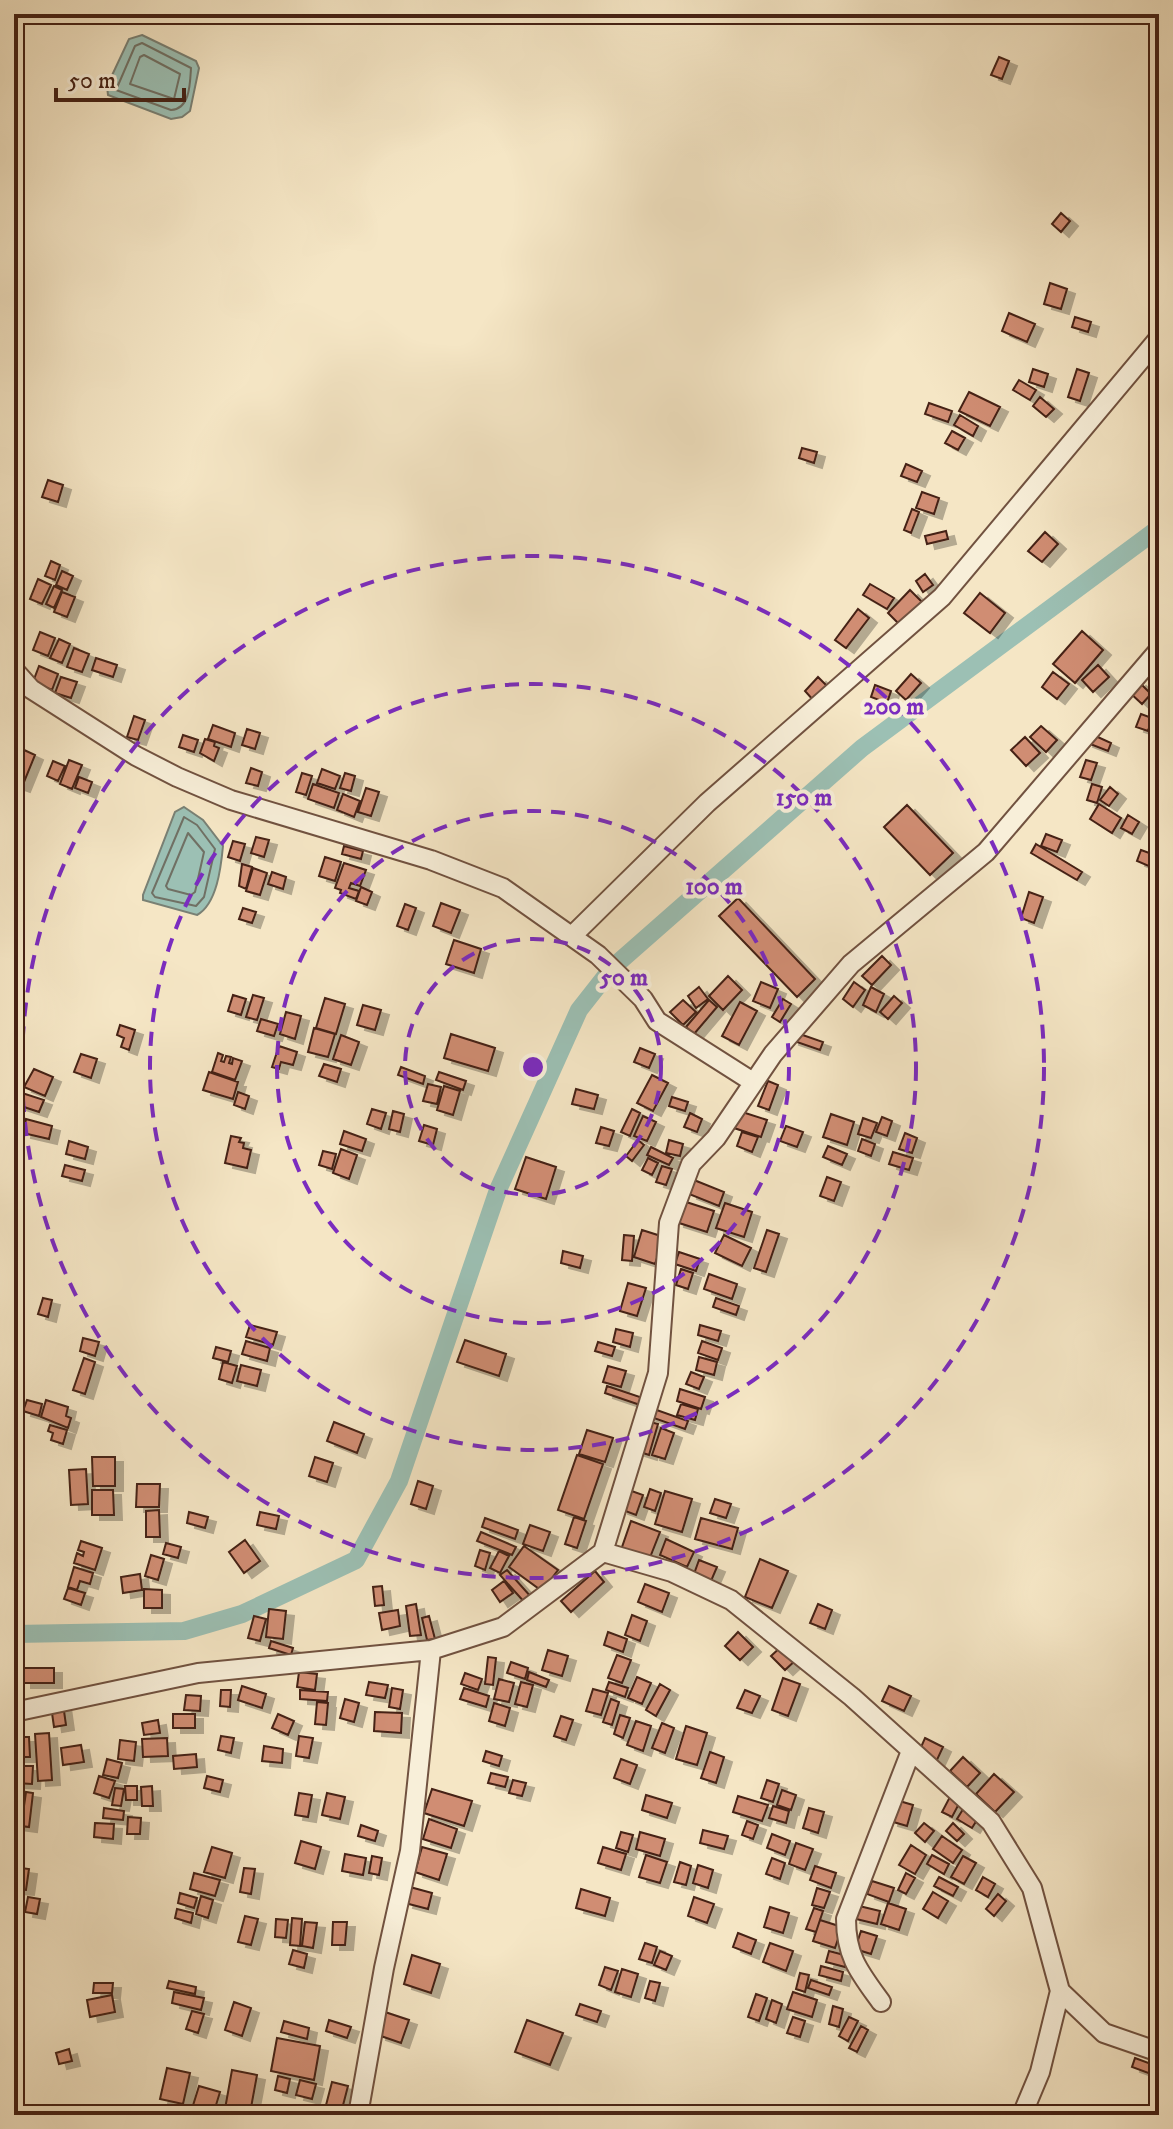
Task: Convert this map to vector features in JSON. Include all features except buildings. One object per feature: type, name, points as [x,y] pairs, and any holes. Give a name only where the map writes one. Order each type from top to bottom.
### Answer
[{"type":"street","points":[[573,935],[707,803],[942,597],[1159,338]]},
{"type":"street","points":[[14,1712],[198,1673],[431,1650],[503,1627],[603,1552],[658,1373],[669,1223],[691,1164],[716,1138],[773,1054],[851,964],[986,852],[1159,650]]},
{"type":"street","points":[[14,670],[31,689],[136,756],[177,777],[231,800],[431,860],[503,888],[598,955],[643,999],[657,1021],[753,1082]]},
{"type":"street","points":[[603,1552],[672,1572],[731,1600],[852,1697],[991,1822],[1032,1888],[1060,1991],[1104,2033],[1159,2052]]},
{"type":"street","points":[[358,2115],[384,1968],[410,1851],[431,1650]]},
{"type":"street","points":[[881,2002],[854,1964],[846,1941],[846,1919],[911,1751]]},
{"type":"street","points":[[1022,2115],[1040,2072],[1060,1991]]},
{"type":"water","points":[[142,35],[196,61],[199,68],[190,111],[182,117],[171,119],[108,95],[107,86],[129,39]]},
{"type":"water","points":[[184,807],[203,820],[223,846],[213,894],[204,910],[197,915],[143,900],[175,812]]},
{"type":"waterway","points":[[14,1634],[184,1631],[242,1614],[356,1560],[399,1481],[498,1190],[579,1010],[612,968],[862,748],[1159,528]]}]
